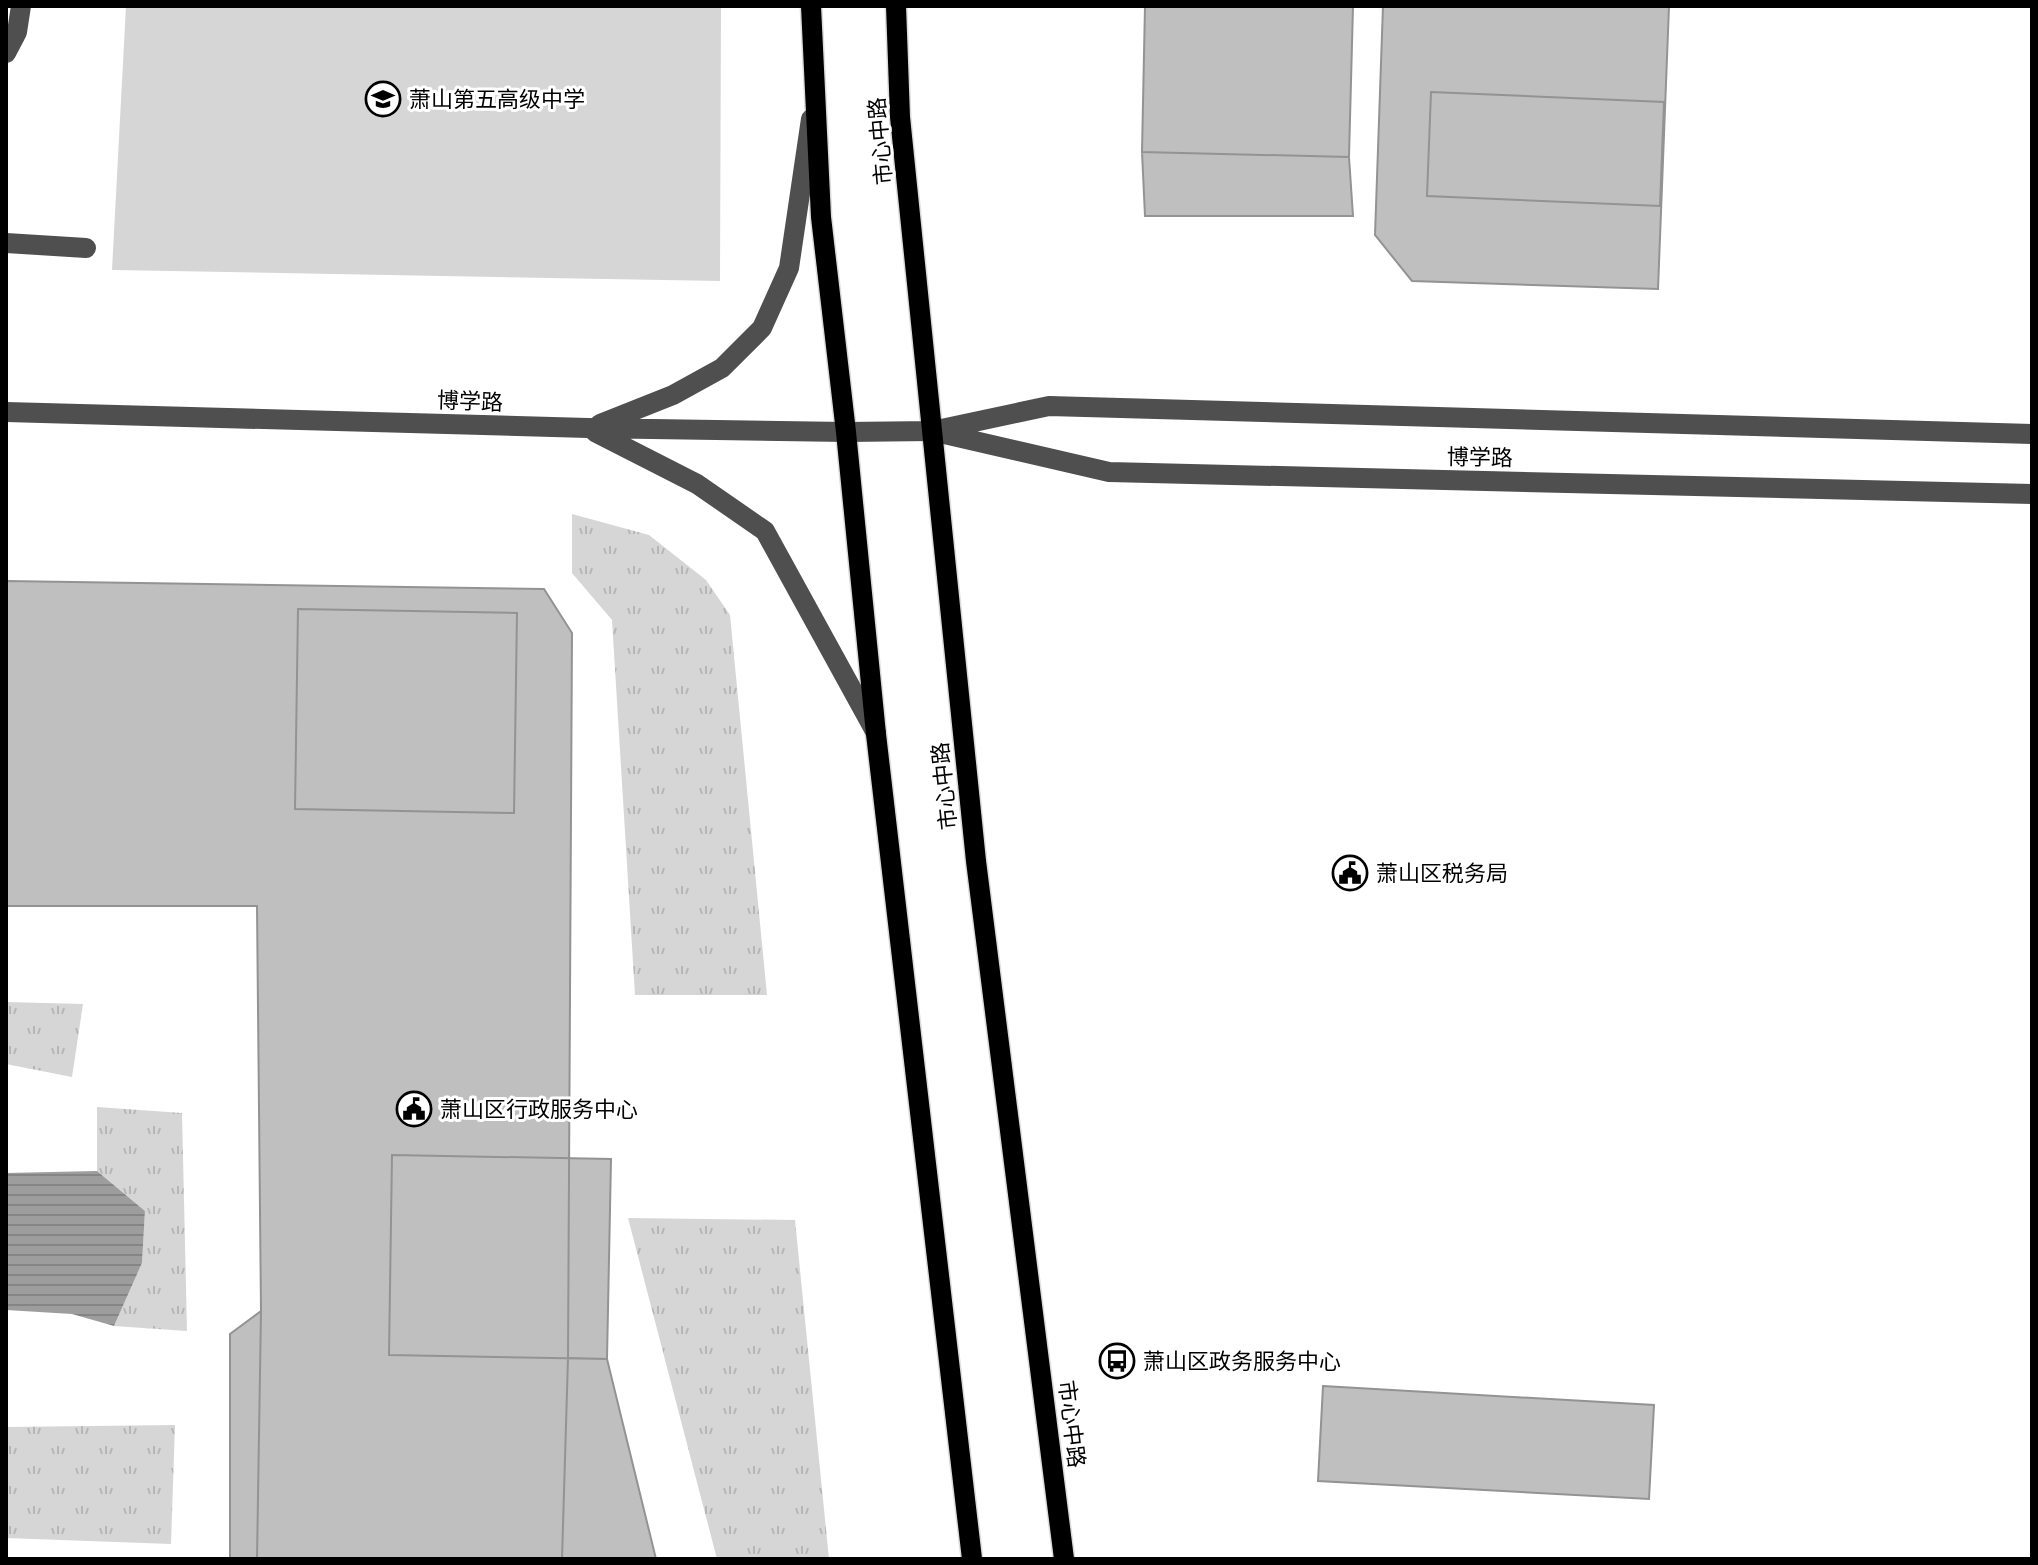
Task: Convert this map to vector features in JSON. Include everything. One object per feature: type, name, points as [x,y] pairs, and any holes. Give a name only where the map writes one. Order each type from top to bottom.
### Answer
[{"type":"main road","points":[[811,6],[821,217],[876,734],[972,1559]]},
{"type":"main road","name":"市心中路","points":[[896,6],[900,117],[976,861],[1064,1559]]},
{"type":"street","points":[[6,53],[17,32],[21,6]]},
{"type":"street","points":[[588,428],[673,395],[722,368],[762,328],[789,268],[815,95]]},
{"type":"street","points":[[6,243],[86,248]]},
{"type":"street","name":"博学路","points":[[6,412],[846,432],[932,431],[1049,406],[2032,434]]},
{"type":"street","points":[[588,428],[697,484],[765,531],[876,734]]},
{"type":"street","name":"博学路","points":[[932,431],[1109,472],[2032,494]]},
{"type":"green space","name":"萧山第五高级中学","points":[[126,6],[721,6],[720,281],[112,270]]},
{"type":"green space","points":[[572,514],[649,535],[706,580],[730,615],[767,995],[635,995],[612,620],[572,573]]},
{"type":"green space","points":[[6,1002],[83,1004],[72,1077],[6,1064]]},
{"type":"green space","points":[[97,1107],[182,1113],[187,1331],[114,1326],[142,1263],[145,1211],[97,1171]]},
{"type":"green space","points":[[628,1218],[795,1220],[829,1559],[717,1559]]},
{"type":"green space","points":[[175,1425],[171,1544],[6,1538],[6,1427]]},
{"type":"shaded area","points":[[97,1171],[145,1211],[142,1263],[114,1326],[72,1314],[6,1310],[6,1173]]},
{"type":"building","points":[[1145,6],[1353,6],[1349,157],[1353,216],[1145,216],[1142,152]]},
{"type":"building","points":[[1145,6],[1353,6],[1349,157],[1142,152]]},
{"type":"building","points":[[1383,6],[1669,6],[1658,289],[1412,281],[1375,235]]},
{"type":"building","points":[[1431,92],[1664,102],[1660,206],[1427,196]]},
{"type":"building","name":"萧山区行政服务中心","points":[[6,581],[544,589],[572,633],[568,1358],[562,1559],[257,1559],[261,1311],[257,906],[6,906]]},
{"type":"building","points":[[298,609],[517,613],[514,813],[295,809]]},
{"type":"building","points":[[392,1155],[611,1159],[607,1359],[389,1355]]},
{"type":"building","points":[[261,1311],[257,1559],[230,1559],[230,1334]]},
{"type":"building","points":[[568,1358],[607,1359],[656,1559],[562,1559]]},
{"type":"building","points":[[1323,1386],[1654,1405],[1649,1499],[1318,1481]]},
{"type":"place","name":"萧山第五高级中学","points":[[383,99]]},
{"type":"place","name":"萧山区税务局","points":[[1350,873]]},
{"type":"place","name":"萧山区行政服务中心","points":[[414,1109]]},
{"type":"place","name":"萧山区政务服务中心","points":[[1117,1361]]}]
